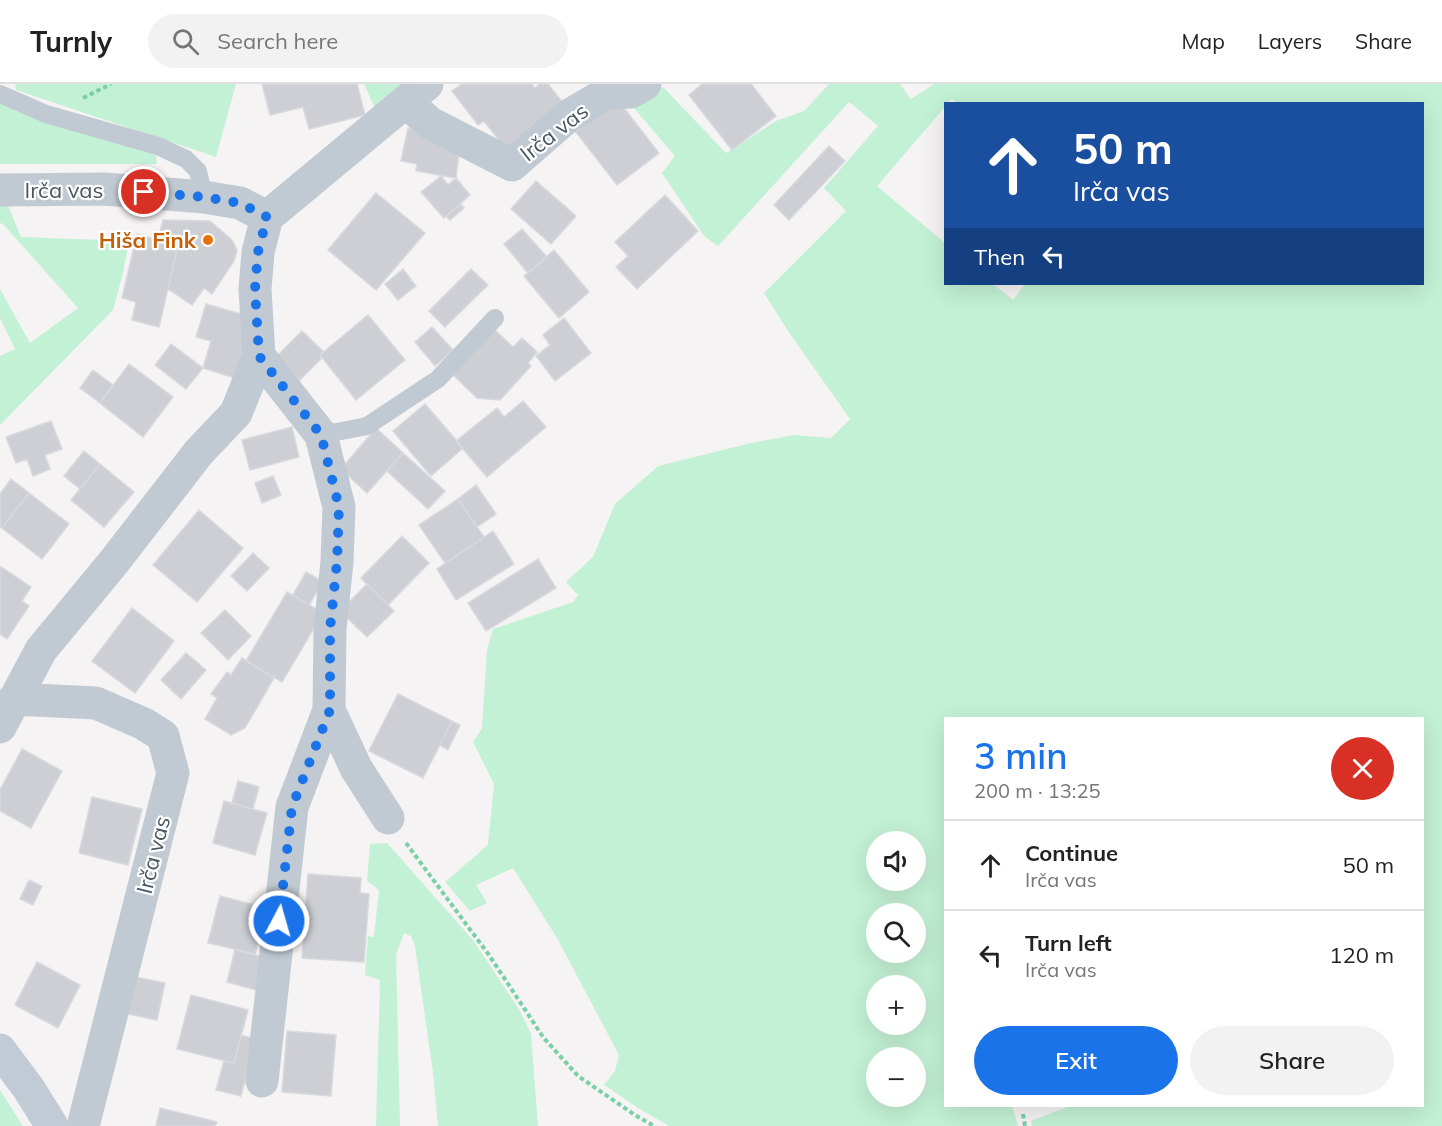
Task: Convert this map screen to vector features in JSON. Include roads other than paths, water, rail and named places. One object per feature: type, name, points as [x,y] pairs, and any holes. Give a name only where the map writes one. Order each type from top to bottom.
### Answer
[{"type":"main road","points":[[0,1050],[29,1089],[52,1126]]},
{"type":"street","name":"Irča vas","points":[[7,713],[41,650],[113,563],[199,452],[236,413],[259,356],[255,289],[258,252],[267,217],[416,93],[430,123],[512,165],[568,116],[607,93],[631,92],[645,84]]},
{"type":"street","name":"Irča vas","points":[[0,190],[104,189],[204,197],[240,203],[267,217]]},
{"type":"street","points":[[259,356],[321,435],[339,507],[337,562],[330,629],[330,710],[292,807],[262,1081]]},
{"type":"street","name":"Irča vas","points":[[7,713],[96,703],[144,724],[163,736],[173,773],[83,1126]]},
{"type":"street","points":[[330,710],[356,768],[388,818]]},
{"type":"lane","points":[[0,94],[46,114],[158,146],[186,159],[198,171],[204,197]]},
{"type":"lane","points":[[321,435],[368,426],[438,380],[495,318]]},
{"type":"place","name":"Hiša Fink","points":[[208,240]]}]
